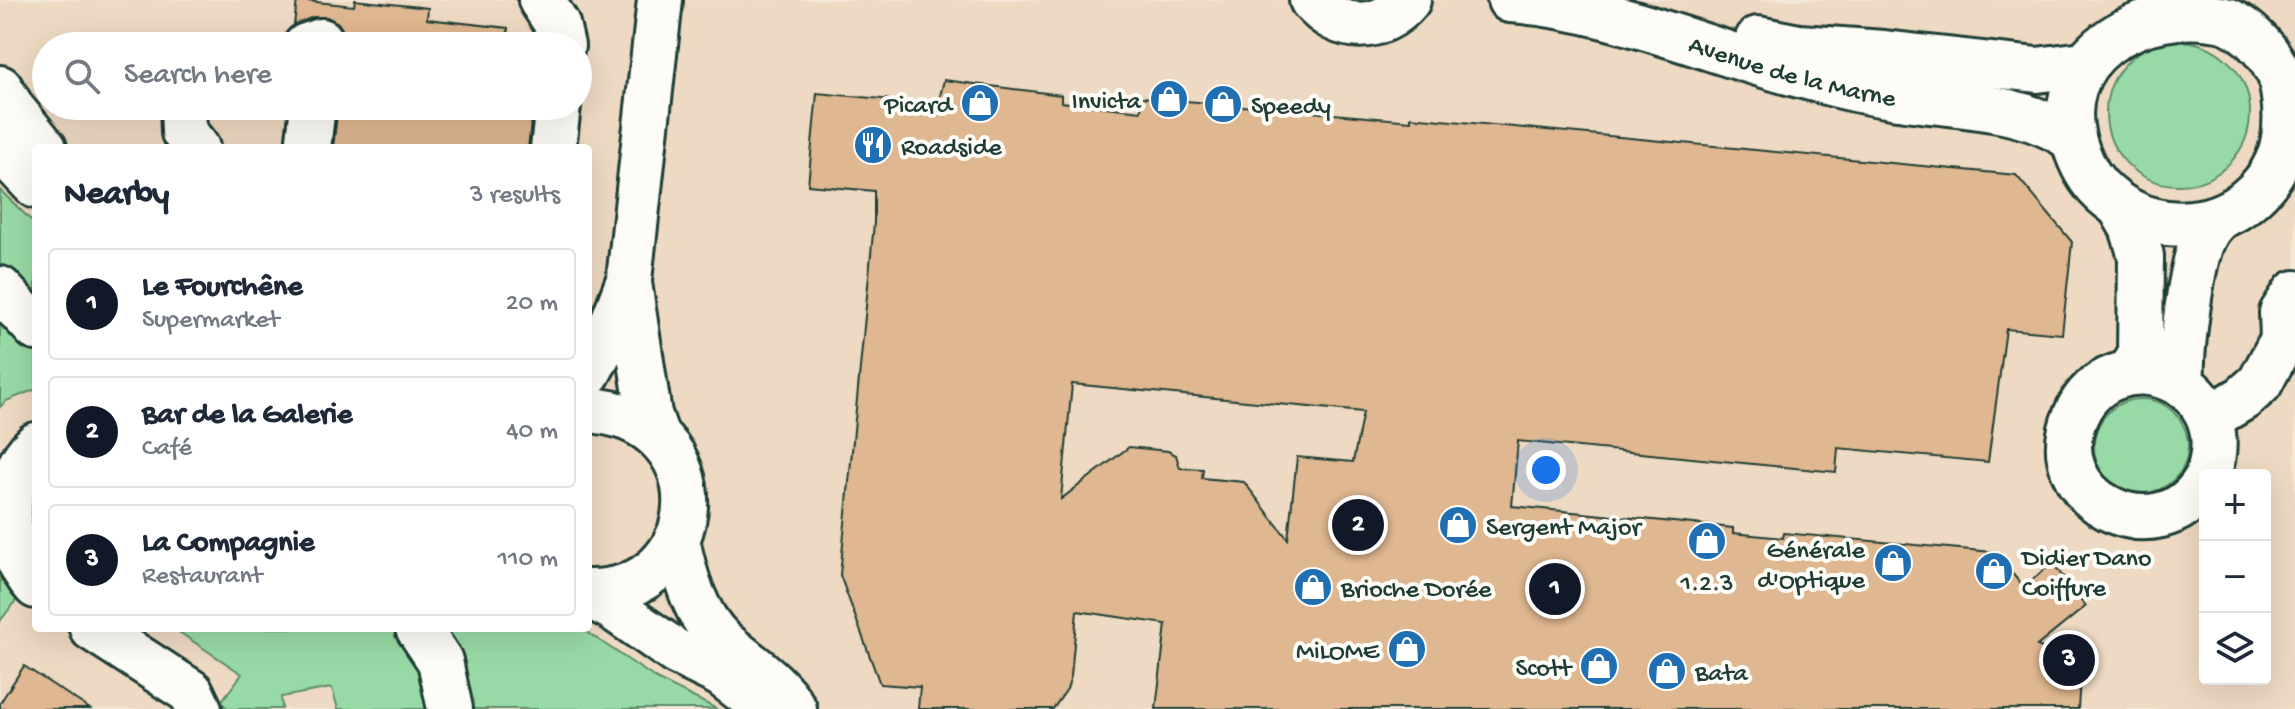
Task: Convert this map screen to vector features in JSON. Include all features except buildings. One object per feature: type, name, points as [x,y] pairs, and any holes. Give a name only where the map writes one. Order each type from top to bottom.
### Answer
[{"type":"main road","points":[[541,0],[560,32]]},
{"type":"main road","points":[[1312,0],[1320,11],[1334,19],[1349,25],[1366,26],[1381,22],[1410,1]]},
{"type":"main road","name":"Avenue de la Marne","points":[[1510,0],[1570,9],[1617,21],[1844,86],[1890,96],[2021,114],[2054,126],[2073,139]]},
{"type":"main road","name":"Avenue de la Marne","points":[[1613,0],[1740,35],[1799,47],[2037,70],[2084,64]]},
{"type":"main road","points":[[2209,469],[2215,444],[2212,426],[2194,397],[2180,364],[2196,262],[2205,234],[2218,218],[2252,197],[2285,159],[2288,84],[2253,37],[2227,11],[2180,8],[2137,10],[2103,40],[2084,64],[2072,101],[2073,139],[2083,166],[2099,189],[2121,208],[2152,221],[2185,224],[2218,218]]},
{"type":"main road","points":[[592,366],[606,340],[629,280],[659,12]]},
{"type":"main road","points":[[0,88],[13,110],[41,144]]},
{"type":"main road","points":[[184,120],[184,132],[194,144]]},
{"type":"main road","points":[[308,144],[311,120]]},
{"type":"main road","points":[[553,144],[556,120]]},
{"type":"main road","points":[[0,148],[32,182]]},
{"type":"main road","points":[[2121,208],[2132,227],[2141,256],[2140,354],[2131,373]]},
{"type":"main road","points":[[629,280],[649,414],[656,434]]},
{"type":"main road","points":[[0,289],[32,324]]},
{"type":"main road","points":[[2295,293],[2282,313],[2289,337],[2295,382]]},
{"type":"main road","points":[[2199,488],[2185,504],[2166,514],[2145,518],[2124,516],[2107,509],[2092,498],[2078,480],[2070,458],[2069,435],[2076,414],[2089,395],[2111,379],[2131,373],[2166,376],[2194,397],[2223,410],[2260,383],[2289,337]]},
{"type":"main road","points":[[592,410],[613,411],[636,420],[656,434],[671,451],[681,473],[685,495],[684,519],[665,559],[648,575],[627,586],[592,594]]},
{"type":"main road","points":[[32,447],[23,453],[7,480],[0,505],[7,545],[32,582]]},
{"type":"main road","points":[[677,539],[695,601],[720,639],[763,673],[785,694],[794,709]]},
{"type":"main road","points":[[592,596],[676,652],[721,674],[765,709]]},
{"type":"main road","points":[[98,632],[191,692],[199,709]]},
{"type":"main road","points":[[421,632],[440,661],[450,709]]},
{"type":"shaded area","points":[[0,0],[2295,0],[2295,709],[0,709]]},
{"type":"green space","points":[[2178,41],[2205,47],[2229,62],[2244,86],[2250,113],[2244,140],[2229,164],[2205,179],[2178,185],[2151,179],[2127,164],[2112,140],[2106,113],[2112,86],[2127,62],[2151,47]]},
{"type":"green space","points":[[0,190],[32,221],[32,303],[0,269]]},
{"type":"green space","points":[[0,311],[32,342],[32,391],[6,401],[0,407]]},
{"type":"green space","points":[[2141,399],[2159,402],[2174,413],[2185,428],[2188,446],[2185,464],[2174,479],[2159,490],[2141,493],[2123,490],[2108,479],[2097,464],[2094,446],[2097,428],[2108,413],[2123,402]]},
{"type":"green space","points":[[0,562],[21,594],[0,621]]},
{"type":"green space","points":[[179,632],[401,632],[417,653],[430,709],[338,709],[332,688],[281,697],[282,709],[228,709],[221,702],[242,674]]},
{"type":"green space","points":[[444,632],[587,632],[658,680],[717,709],[469,709]]},
{"type":"place","name":"Invicta","points":[[1169,99]]},
{"type":"place","name":"Picard","points":[[980,103]]},
{"type":"place","name":"Speedy","points":[[1223,104]]},
{"type":"place","name":"Roadside","points":[[873,145]]},
{"type":"place","name":"Bar de la Galerie","points":[[1358,525]]},
{"type":"place","name":"Sergent Major","points":[[1458,525]]},
{"type":"place","name":"1.2.3","points":[[1707,541]]},
{"type":"place","name":"Générale d'Optique","points":[[1893,563]]},
{"type":"place","name":"Didier Dano Coiffure","points":[[1994,571]]},
{"type":"place","name":"Brioche Dorée","points":[[1313,587]]},
{"type":"place","name":"Le Fourchêne","points":[[1555,589]]},
{"type":"place","name":"MiLOME","points":[[1407,649]]},
{"type":"place","name":"La Compagnie","points":[[2069,660]]},
{"type":"place","name":"Scott","points":[[1599,666]]},
{"type":"place","name":"Bata","points":[[1667,671]]}]
